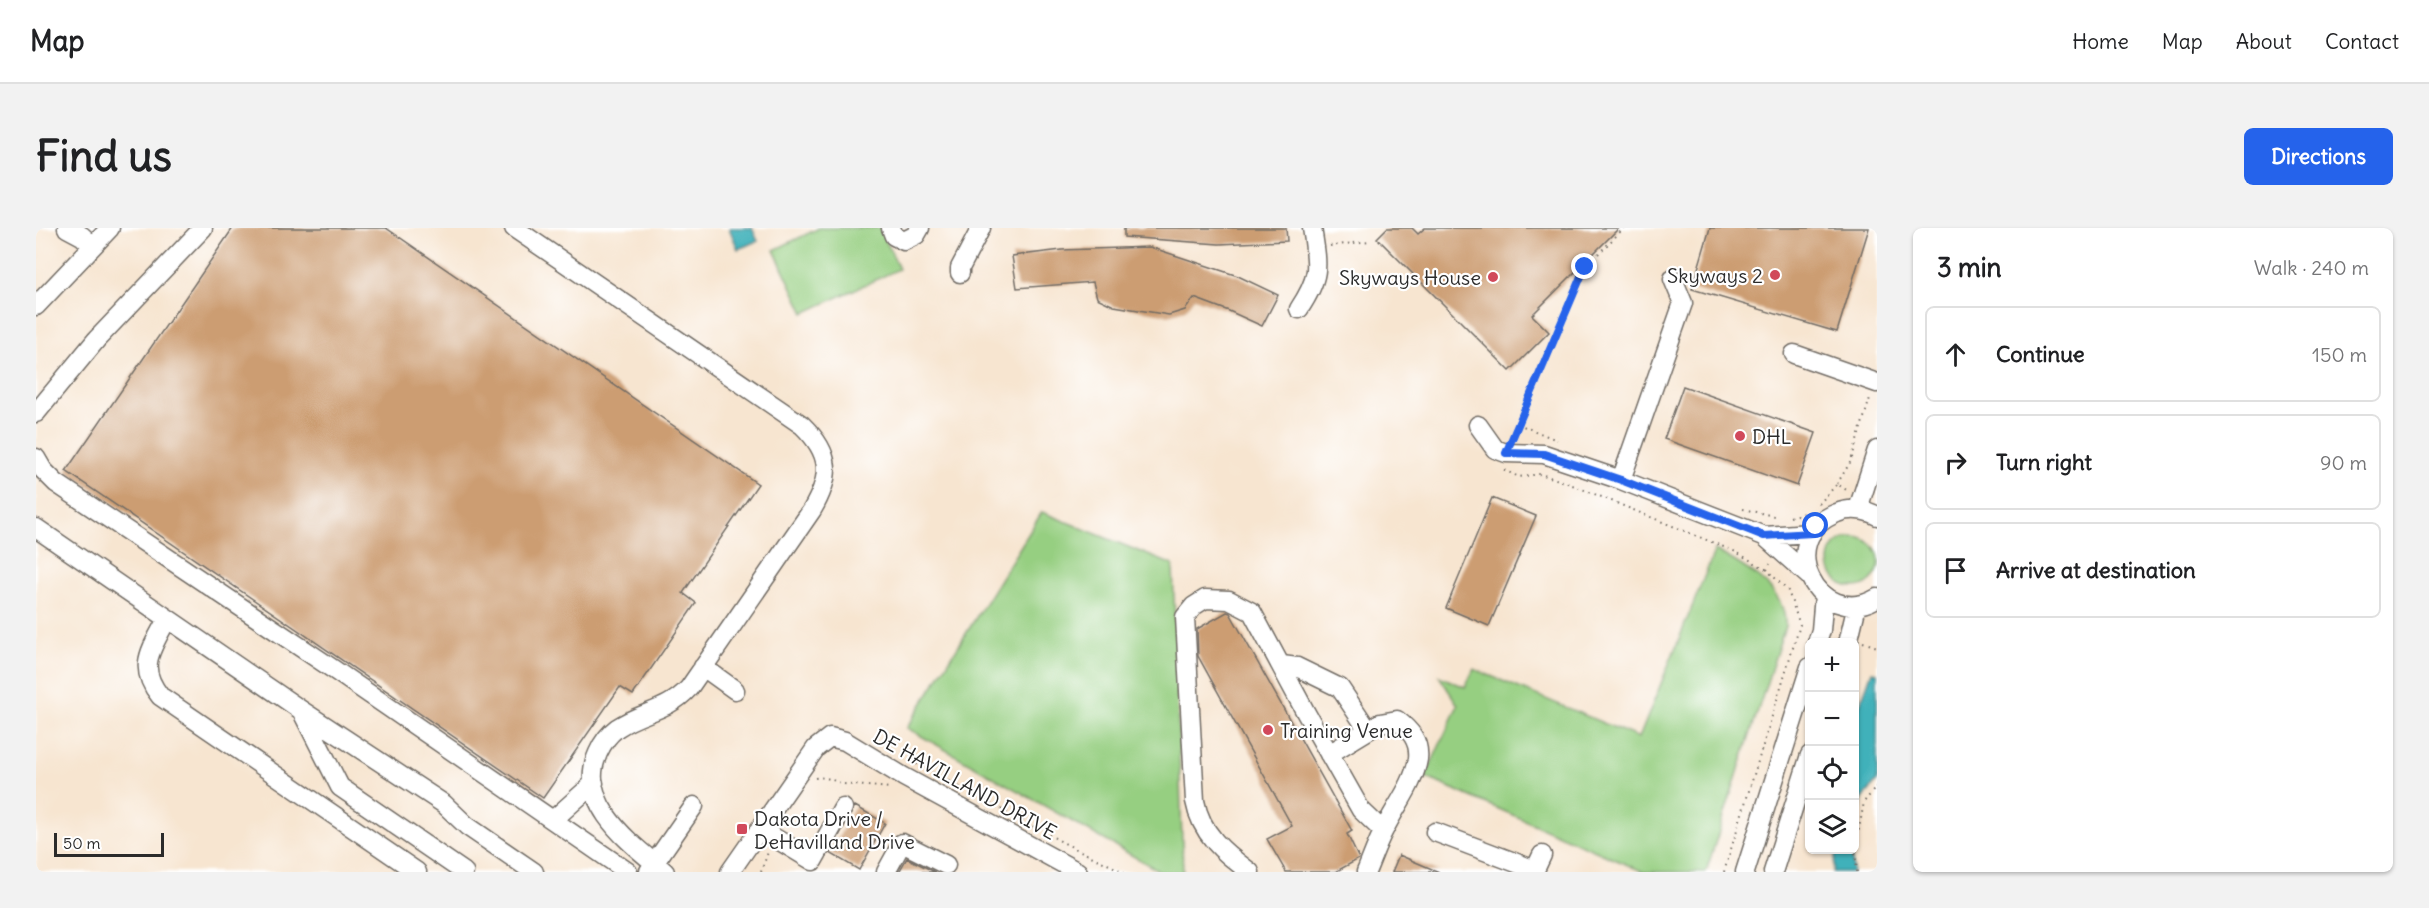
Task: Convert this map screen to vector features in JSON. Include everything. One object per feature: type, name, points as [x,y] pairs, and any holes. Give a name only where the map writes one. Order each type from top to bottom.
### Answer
[{"type":"street","points":[[67,228],[82,236],[93,246]]},
{"type":"street","points":[[36,306],[110,228]]},
{"type":"street","points":[[36,413],[97,339],[203,228]]},
{"type":"street","points":[[514,228],[802,425],[820,447],[825,460],[826,475],[823,491],[679,699],[666,707],[616,728],[595,760],[594,783],[601,808],[611,823],[656,869],[694,806]]},
{"type":"street","points":[[891,228],[894,236],[904,241],[916,235],[920,228]]},
{"type":"street","points":[[960,273],[960,268],[981,228]]},
{"type":"street","points":[[1299,309],[1312,290],[1318,274],[1312,228]]},
{"type":"street","points":[[1621,480],[1683,303],[1673,279]]},
{"type":"street","points":[[1794,354],[1876,382]]},
{"type":"street","points":[[1478,425],[1495,449],[1506,453],[1544,454],[1621,480],[1764,536],[1809,576],[1824,595],[1845,604],[1857,604],[1877,598]]},
{"type":"street","points":[[1858,510],[1877,450]]},
{"type":"street","points":[[36,458],[43,470],[56,483],[627,872]]},
{"type":"street","points":[[1809,576],[1805,552],[1812,533],[1828,516],[1842,510],[1858,510],[1877,516]]},
{"type":"street","points":[[36,528],[301,710],[444,804],[467,826],[534,872]]},
{"type":"street","points":[[1764,536],[1812,533]]},
{"type":"street","points":[[1818,638],[1824,595]]},
{"type":"street","points":[[1250,872],[1226,854],[1207,832],[1198,818],[1195,801],[1185,617],[1194,606],[1205,599],[1229,600],[1252,612],[1361,810],[1383,831]]},
{"type":"street","points":[[1849,638],[1857,604]]},
{"type":"street","points":[[167,619],[147,663],[149,682],[160,696],[414,871]]},
{"type":"street","points":[[1282,665],[1297,667],[1340,688],[1368,730]]},
{"type":"street","points":[[703,667],[735,690]]},
{"type":"street","points":[[1745,872],[1805,680]]},
{"type":"street","points":[[301,710],[340,787],[464,872]]},
{"type":"street","points":[[1329,754],[1380,723],[1397,720],[1411,731],[1416,744],[1418,758],[1412,777],[1383,831],[1366,872]]},
{"type":"street","name":"DE HAVILLAND DRIVE","points":[[766,834],[816,748],[830,737],[845,741],[904,777],[1078,872]]},
{"type":"street","points":[[1773,872],[1805,768]]},
{"type":"street","points":[[553,820],[594,783]]},
{"type":"street","points":[[730,872],[766,834],[813,861],[843,808]]},
{"type":"street","points":[[1435,832],[1537,866]]},
{"type":"street","points":[[886,872],[902,843],[946,865]]},
{"type":"path","points":[[1624,228],[1585,267],[1499,468],[1519,477],[1540,474],[1565,482],[1725,547],[1767,570]]},
{"type":"path","points":[[1316,248],[1370,241]]},
{"type":"path","points":[[1837,484],[1851,461],[1876,382]]},
{"type":"path","points":[[1724,872],[1800,625]]},
{"type":"path","points":[[911,761],[1066,844],[1124,872]]},
{"type":"path","points":[[813,778],[827,777],[844,784],[867,784],[892,789]]},
{"type":"path","points":[[1857,872],[1855,851],[1864,802],[1877,786]]},
{"type":"path","points":[[761,872],[766,834]]},
{"type":"green space","points":[[819,228],[880,228],[899,269],[804,313],[774,250]]},
{"type":"green space","points":[[1042,512],[1173,565],[1183,872],[1161,872],[907,728]]},
{"type":"green space","points":[[1849,537],[1859,537],[1872,544],[1879,557],[1879,567],[1872,580],[1859,587],[1849,587],[1840,583],[1833,576],[1829,567],[1829,557],[1833,548],[1840,541]]},
{"type":"green space","points":[[1715,550],[1762,580],[1779,600],[1784,613],[1785,626],[1706,872],[1644,872],[1425,777],[1458,705],[1439,676],[1465,687],[1474,669],[1639,738]]},
{"type":"water","points":[[729,228],[752,228],[758,241],[738,249]]},
{"type":"water","points":[[1872,671],[1877,672],[1877,781],[1862,800],[1859,814],[1859,746],[1859,707]]},
{"type":"water","points":[[1835,854],[1851,854],[1853,872],[1833,872]]},
{"type":"building","points":[[233,228],[386,228],[758,484],[683,593],[696,603],[633,695],[620,687],[543,798],[66,471]]},
{"type":"building","points":[[1124,228],[1286,228],[1287,241],[1219,244],[1124,237]]},
{"type":"building","name":"Skyways House","points":[[1387,228],[1412,228],[1418,234],[1425,228],[1619,228],[1532,315],[1549,332],[1510,371],[1377,238]]},
{"type":"building","name":"Skyways 2","points":[[1710,228],[1869,228],[1837,332],[1692,289]]},
{"type":"building","points":[[1150,247],[1238,276],[1278,295],[1262,326],[1194,298],[1185,310],[1169,315],[1114,306],[1097,298],[1093,282],[1017,288],[1012,256],[1062,250]]},
{"type":"building","name":"DHL","points":[[1683,386],[1816,433],[1797,486],[1664,439]]},
{"type":"building","points":[[1492,498],[1536,516],[1489,626],[1446,608]]},
{"type":"building","name":"Training Venue","points":[[1227,612],[1230,613],[1352,831],[1347,834],[1359,859],[1335,872],[1286,872],[1267,839],[1292,826],[1198,656],[1197,629]]},
{"type":"building","points":[[855,806],[885,823],[859,870],[830,853]]},
{"type":"building","points":[[1399,855],[1439,872],[1392,872]]},
{"type":"building","points":[[907,858],[935,872],[899,872]]},
{"type":"place","name":"Skyways 2","points":[[1775,275]]},
{"type":"place","name":"Skyways House","points":[[1493,277]]},
{"type":"place","name":"DHL","points":[[1740,436]]},
{"type":"place","name":"Training Venue","points":[[1268,730]]},
{"type":"place","name":"Dakota Drive / DeHavilland Drive","points":[[742,829]]},
{"type":"route","points":[[1585,267],[1506,453],[1544,454],[1621,480],[1672,502],[1764,536],[1812,533],[1816,526]]}]
